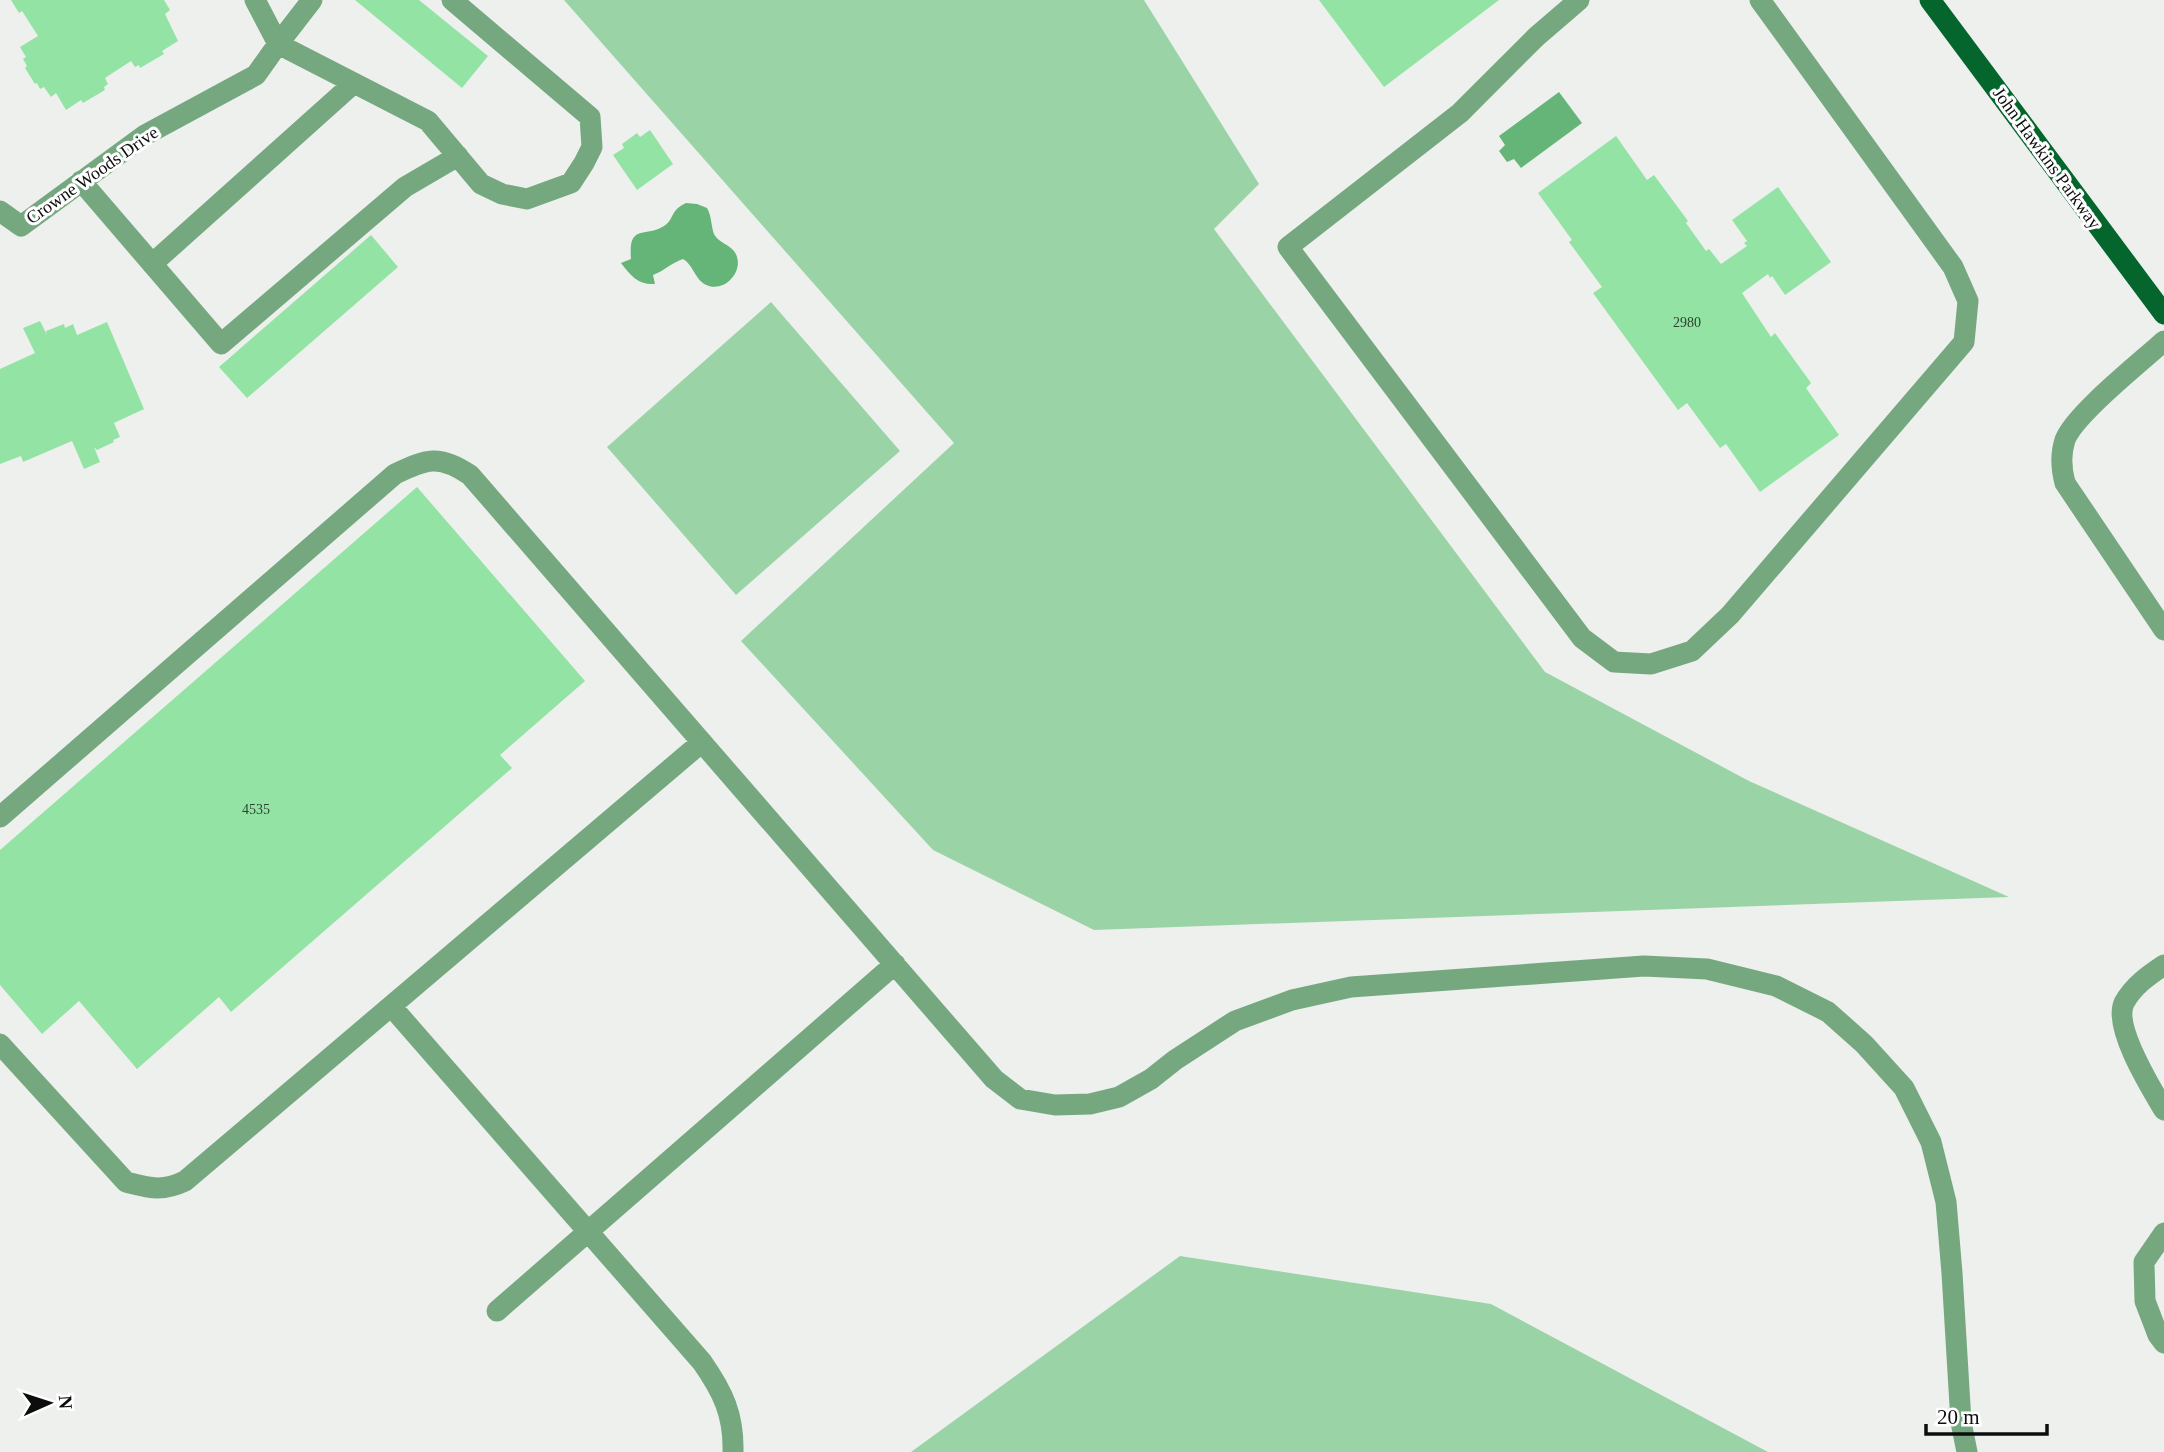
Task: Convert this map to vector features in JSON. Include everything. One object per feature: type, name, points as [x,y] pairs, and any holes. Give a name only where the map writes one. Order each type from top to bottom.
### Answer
[{"type":"main road","name":"John Hawkins Parkway","points":[[1930,0],[2164,314]]},
{"type":"street","points":[[255,0],[278,44],[428,121],[481,184],[502,194],[527,199],[571,183],[592,147],[590,117],[452,0]]},
{"type":"street","name":"Crowne Woods Drive","points":[[0,211],[21,226],[145,135],[256,75],[313,0]]},
{"type":"street","points":[[1579,0],[1536,37],[1460,113],[1287,247],[1582,638],[1614,662],[1651,664],[1692,651],[1730,615],[1964,342],[1968,301],[1952,267],[1760,0]]},
{"type":"street","points":[[152,264],[354,83]]},
{"type":"street","points":[[81,181],[221,344],[405,187],[457,156]]},
{"type":"street","points":[[2164,341],[2087,410],[2066,438],[2061,464],[2065,483],[2164,631]]},
{"type":"street","points":[[0,817],[395,474],[418,464],[437,460],[454,464],[470,475],[995,1079],[1020,1099],[1055,1105],[1090,1104],[1119,1097],[1151,1079],[1235,1021],[1292,1000],[1351,987],[1644,966],[1707,969],[1776,986],[1828,1013],[1864,1044],[1904,1088],[1931,1142],[1946,1202],[1961,1422],[1967,1452]]},
{"type":"street","points":[[0,1044],[127,1182],[152,1189],[170,1188],[185,1181],[702,742]]},
{"type":"street","points":[[497,1311],[895,964]]},
{"type":"street","points":[[2164,965],[2138,984],[2123,1005],[2123,1027],[2138,1065],[2164,1110]]},
{"type":"street","points":[[391,1006],[702,1362],[719,1387],[729,1412],[733,1452]]},
{"type":"street","points":[[2164,1233],[2144,1262],[2145,1301],[2158,1335],[2164,1343]]},
{"type":"shaded area","points":[[564,0],[1144,0],[1259,184],[1214,229],[1545,672],[1749,781],[2009,897],[1094,930],[933,850],[741,641],[954,443]]},
{"type":"shaded area","points":[[1559,92],[1582,123],[1521,168],[1514,159],[1507,162],[1499,151],[1505,145],[1499,136]]},
{"type":"shaded area","points":[[686,203],[707,208],[714,234],[730,247],[737,257],[735,275],[721,286],[709,286],[701,281],[683,259],[653,275],[655,284],[635,279],[621,263],[631,259],[632,240],[639,233],[664,226],[677,209]]},
{"type":"shaded area","points":[[771,302],[900,451],[736,595],[607,447]]},
{"type":"shaded area","points":[[1180,1256],[1491,1304],[1768,1452],[911,1452]]},
{"type":"building","points":[[11,0],[164,0],[170,10],[165,14],[178,41],[162,51],[164,54],[140,68],[139,65],[135,67],[131,61],[105,78],[108,84],[104,87],[105,90],[66,110],[56,93],[51,97],[44,87],[40,89],[25,68],[27,66],[23,59],[26,57],[20,47],[38,36],[22,11],[19,13]]},
{"type":"building","points":[[355,0],[419,0],[488,56],[462,88]]},
{"type":"building","points":[[1319,0],[1499,0],[1384,87]]},
{"type":"building","points":[[650,130],[673,164],[637,190],[613,155],[624,148],[622,144],[637,133],[640,137]]},
{"type":"building","points":[[1616,136],[1647,180],[1654,175],[1706,251],[1709,249],[1721,264],[1747,246],[1744,243],[1747,241],[1732,220],[1778,187],[1831,262],[1785,295],[1768,274],[1742,293],[1771,337],[1775,333],[1811,383],[1806,388],[1839,435],[1760,492],[1726,444],[1720,448],[1687,403],[1678,410],[1593,293],[1602,287],[1538,193]]},
{"type":"building","points":[[371,235],[398,267],[247,398],[219,367]]},
{"type":"building","points":[[40,321],[47,335],[46,331],[64,324],[65,328],[73,324],[77,335],[107,322],[144,409],[114,423],[120,437],[97,450],[94,447],[100,462],[84,469],[72,441],[23,462],[21,456],[0,464],[0,369],[35,353],[23,328]]},
{"type":"building","points":[[417,487],[585,681],[500,755],[512,768],[231,1012],[219,997],[137,1069],[79,1001],[42,1034],[0,985],[0,850]]}]
